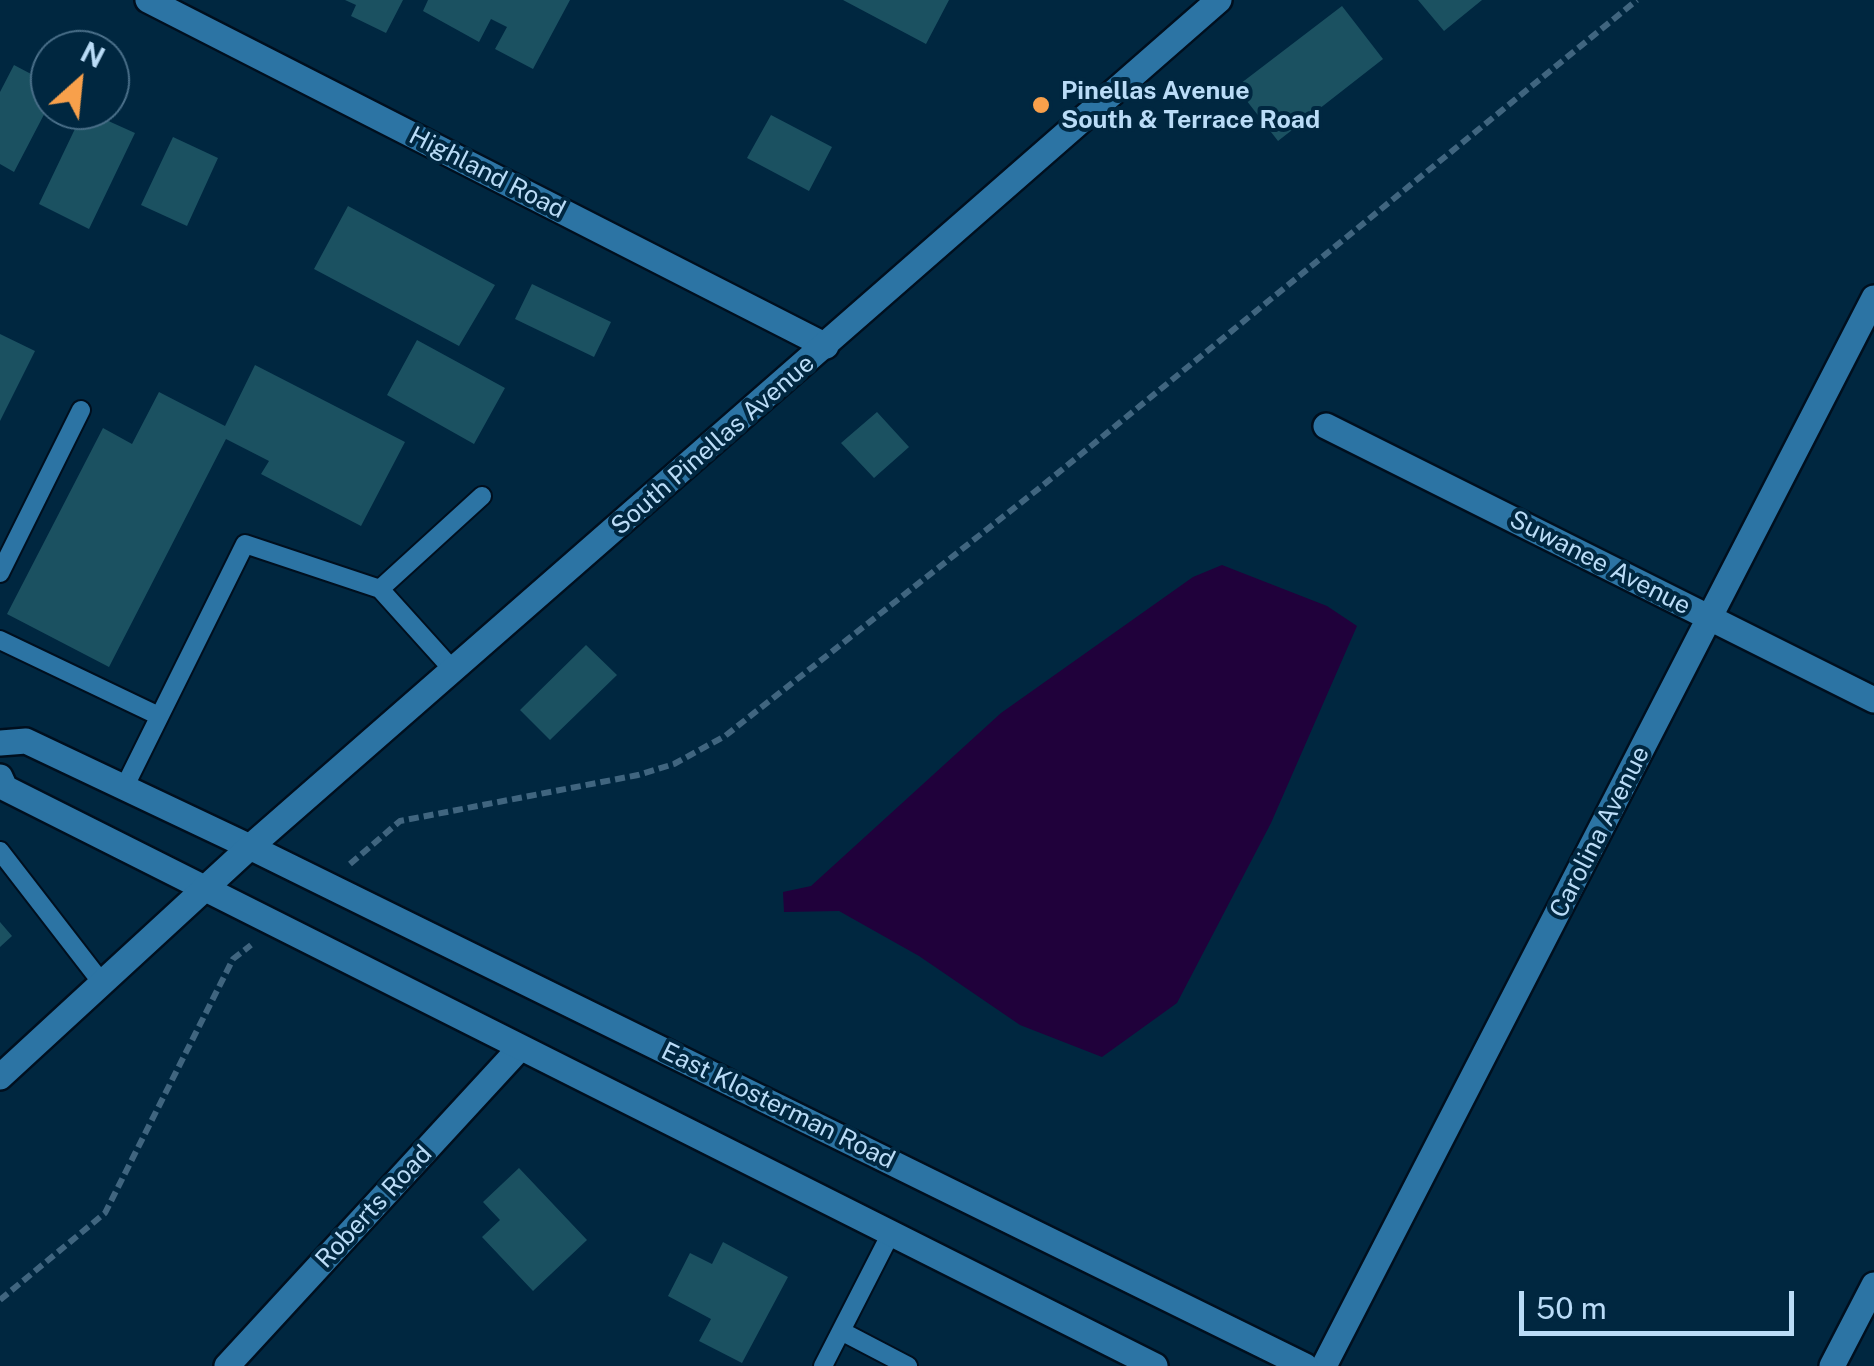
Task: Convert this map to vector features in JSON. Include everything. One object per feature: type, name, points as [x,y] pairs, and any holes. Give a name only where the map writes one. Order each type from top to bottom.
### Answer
[{"type":"main road","name":"Highland Road","points":[[148,0],[826,346]]},
{"type":"main road","name":"South Pinellas Avenue","points":[[0,1077],[250,847],[1219,0]]},
{"type":"main road","name":"Carolina Avenue","points":[[1324,1366],[1874,298]]},
{"type":"main road","name":"Suwanee Avenue","points":[[1326,426],[1874,700]]},
{"type":"main road","name":"East Klosterman Road","points":[[0,743],[26,741],[250,847],[1305,1366]]},
{"type":"main road","points":[[2,788],[1155,1366]]},
{"type":"main road","name":"Roberts Road","points":[[228,1366],[520,1048]]},
{"type":"main road","points":[[1832,1366],[1874,1286]]},
{"type":"lane","points":[[0,573],[81,410]]},
{"type":"lane","points":[[380,588],[482,496]]},
{"type":"lane","points":[[124,788],[245,544],[380,588],[453,670]]},
{"type":"lane","points":[[0,640],[158,716]]},
{"type":"lane","points":[[0,851],[102,983]]},
{"type":"lane","points":[[823,1366],[890,1234]]},
{"type":"lane","points":[[840,1331],[908,1366]]},
{"type":"path","points":[[326,884],[400,821],[638,775],[674,764],[725,736],[1042,486],[1637,0]]},
{"type":"path","points":[[0,1300],[105,1213],[233,959],[275,925]]},
{"type":"shaded area","points":[[1222,565],[1327,606],[1357,626],[1271,823],[1177,1003],[1102,1057],[1020,1025],[919,956],[839,911],[784,912],[783,892],[811,886],[1001,713],[1193,577]]},
{"type":"building","points":[[345,0],[403,0],[386,33],[351,16],[356,5]]},
{"type":"building","points":[[428,0],[570,0],[533,69],[495,49],[507,27],[491,19],[479,42],[423,11]]},
{"type":"building","points":[[843,0],[949,0],[926,44]]},
{"type":"building","points":[[1418,0],[1482,0],[1444,31]]},
{"type":"building","points":[[1342,6],[1383,59],[1278,141],[1236,87]]},
{"type":"building","points":[[14,65],[30,73],[30,130],[36,130],[14,172],[0,164],[0,92]]},
{"type":"building","points":[[771,115],[832,147],[809,191],[747,158]]},
{"type":"building","points":[[74,130],[135,133],[89,229],[39,204]]},
{"type":"building","points":[[173,137],[218,158],[187,226],[141,205]]},
{"type":"building","points":[[348,206],[495,285],[459,346],[314,269]]},
{"type":"building","points":[[532,284],[611,322],[594,357],[515,319]]},
{"type":"building","points":[[0,334],[35,351],[0,421]]},
{"type":"building","points":[[417,340],[505,388],[474,444],[387,395]]},
{"type":"building","points":[[255,365],[405,442],[361,526],[261,474],[269,461],[226,439],[109,667],[7,614],[103,428],[132,444],[159,392],[225,426]]},
{"type":"building","points":[[877,412],[909,447],[874,478],[841,443]]},
{"type":"building","points":[[586,645],[617,675],[550,740],[520,710]]},
{"type":"building","points":[[0,922],[12,936],[0,947]]},
{"type":"building","points":[[519,1168],[587,1240],[533,1291],[482,1237],[500,1220],[483,1202]]},
{"type":"building","points":[[723,1242],[788,1277],[742,1363],[699,1341],[711,1319],[668,1296],[690,1253],[712,1264]]},
{"type":"place","name":"Pinellas Avenue South & Terrace Road","points":[[1041,105]]}]
